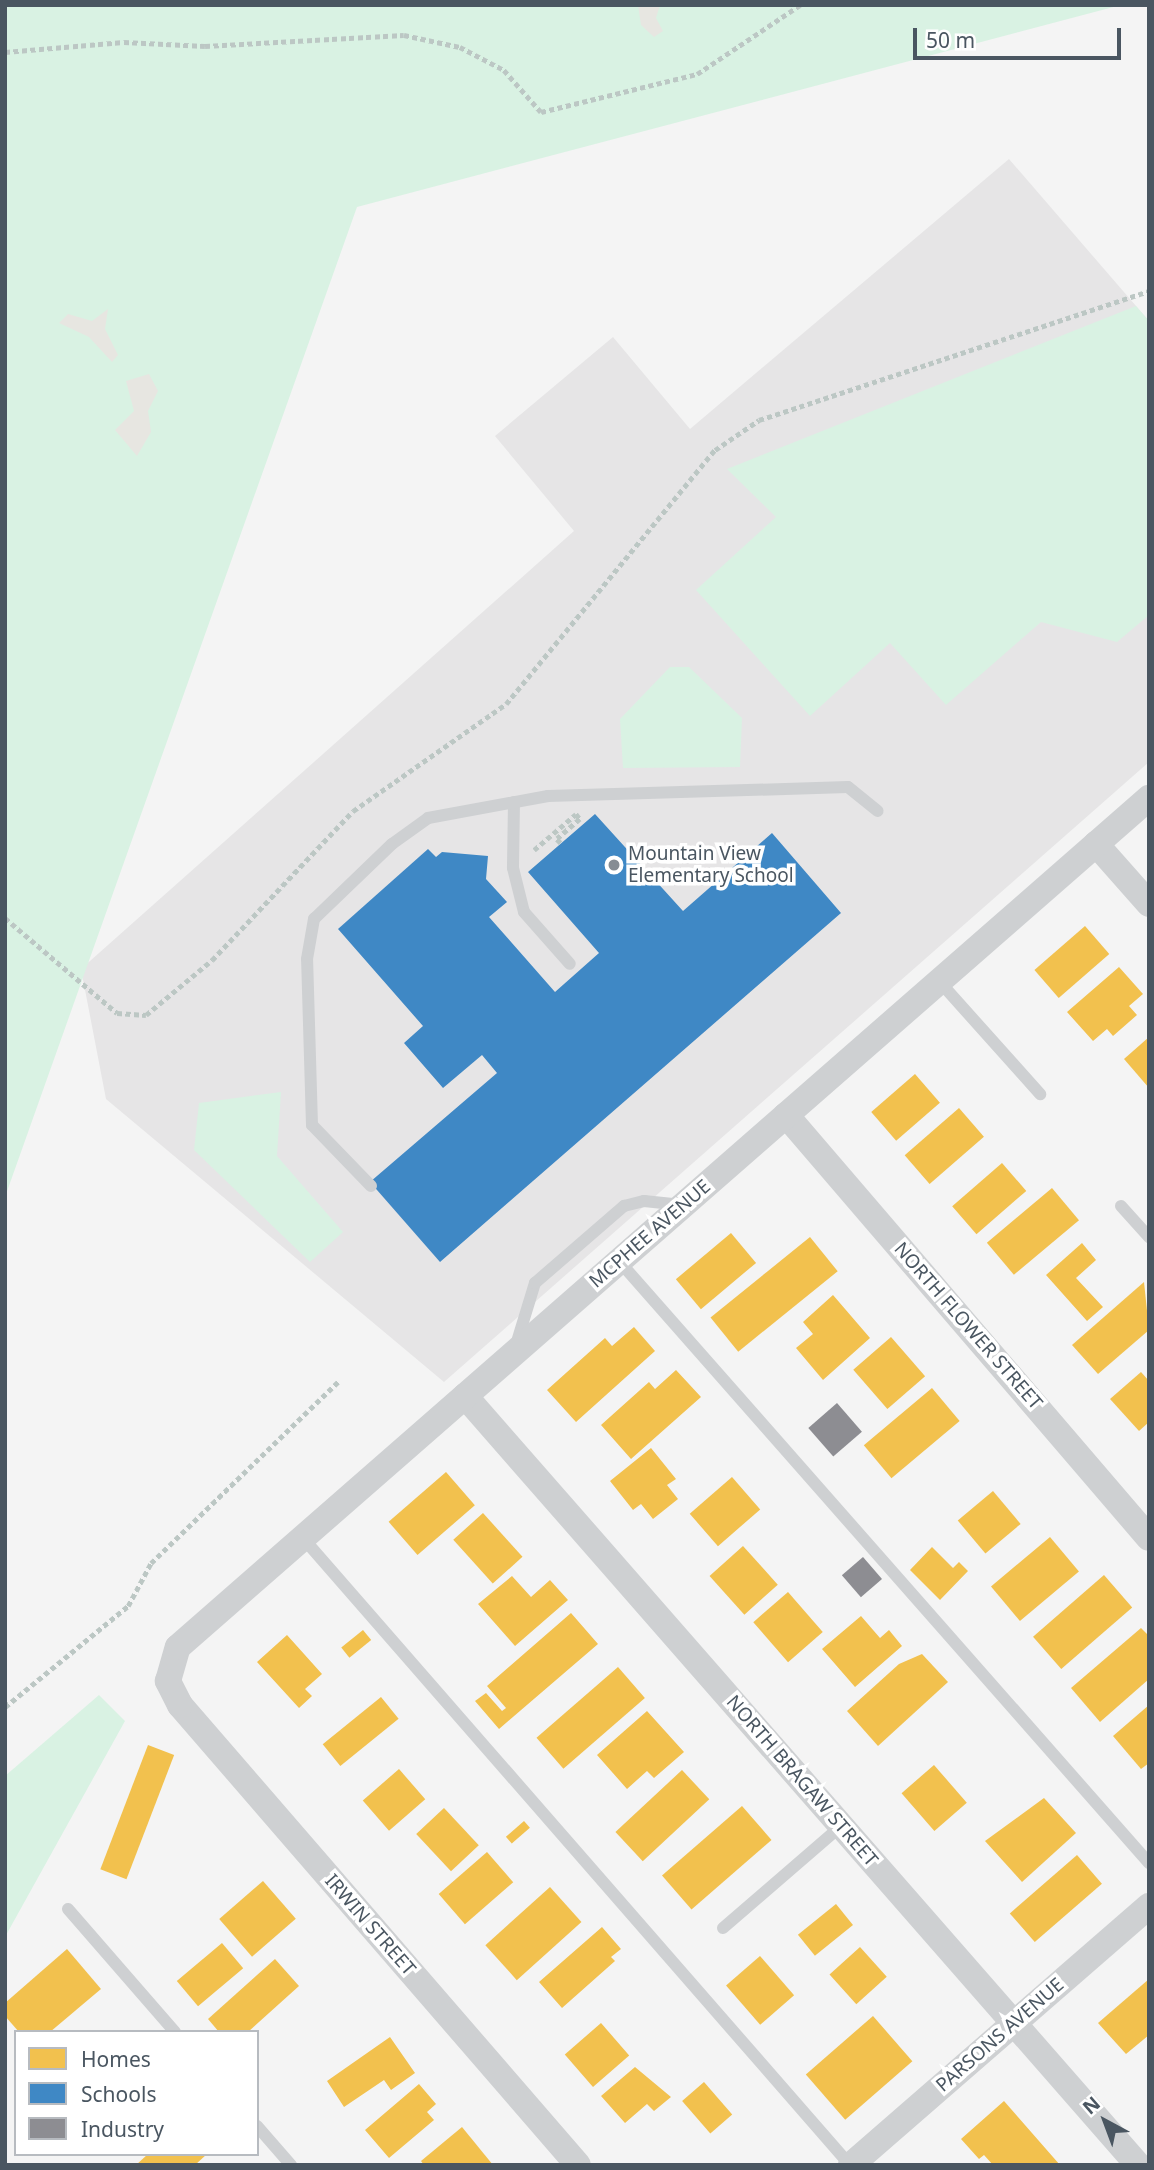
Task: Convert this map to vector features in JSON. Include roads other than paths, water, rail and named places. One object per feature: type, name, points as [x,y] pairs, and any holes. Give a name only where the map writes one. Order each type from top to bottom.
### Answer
[{"type":"street","name":"MCPHEE AVENUE","points":[[168,1681],[178,1647],[1149,798]]},
{"type":"street","points":[[1096,844],[1149,904]]},
{"type":"street","name":"NORTH FLOWER STREET","points":[[786,1115],[1149,1538]]},
{"type":"street","name":"NORTH BRAGAW STREET","points":[[465,1396],[1138,2165]]},
{"type":"street","name":"IRWIN STREET","points":[[168,1681],[180,1705],[578,2165]]},
{"type":"street","name":"PARSONS AVENUE","points":[[851,2165],[1149,1906]]},
{"type":"lane","points":[[371,1186],[312,1125],[307,959],[314,919],[340,889],[428,818],[514,802],[848,786],[878,811]]},
{"type":"lane","points":[[514,802],[513,868],[524,912],[570,964]]},
{"type":"lane","points":[[939,981],[1040,1094]]},
{"type":"lane","points":[[515,1353],[535,1283],[624,1206],[644,1201],[683,1205]]},
{"type":"lane","points":[[1121,1206],[1149,1237]]},
{"type":"lane","points":[[619,1261],[1149,1863]]},
{"type":"lane","points":[[303,1538],[851,2165]]},
{"type":"lane","points":[[723,1928],[841,1826]]},
{"type":"lane","points":[[68,1909],[173,2030]]},
{"type":"lane","points":[[259,2128],[291,2165]]},
{"type":"place","name":"Mountain View Elementary School","points":[[614,865]]}]
